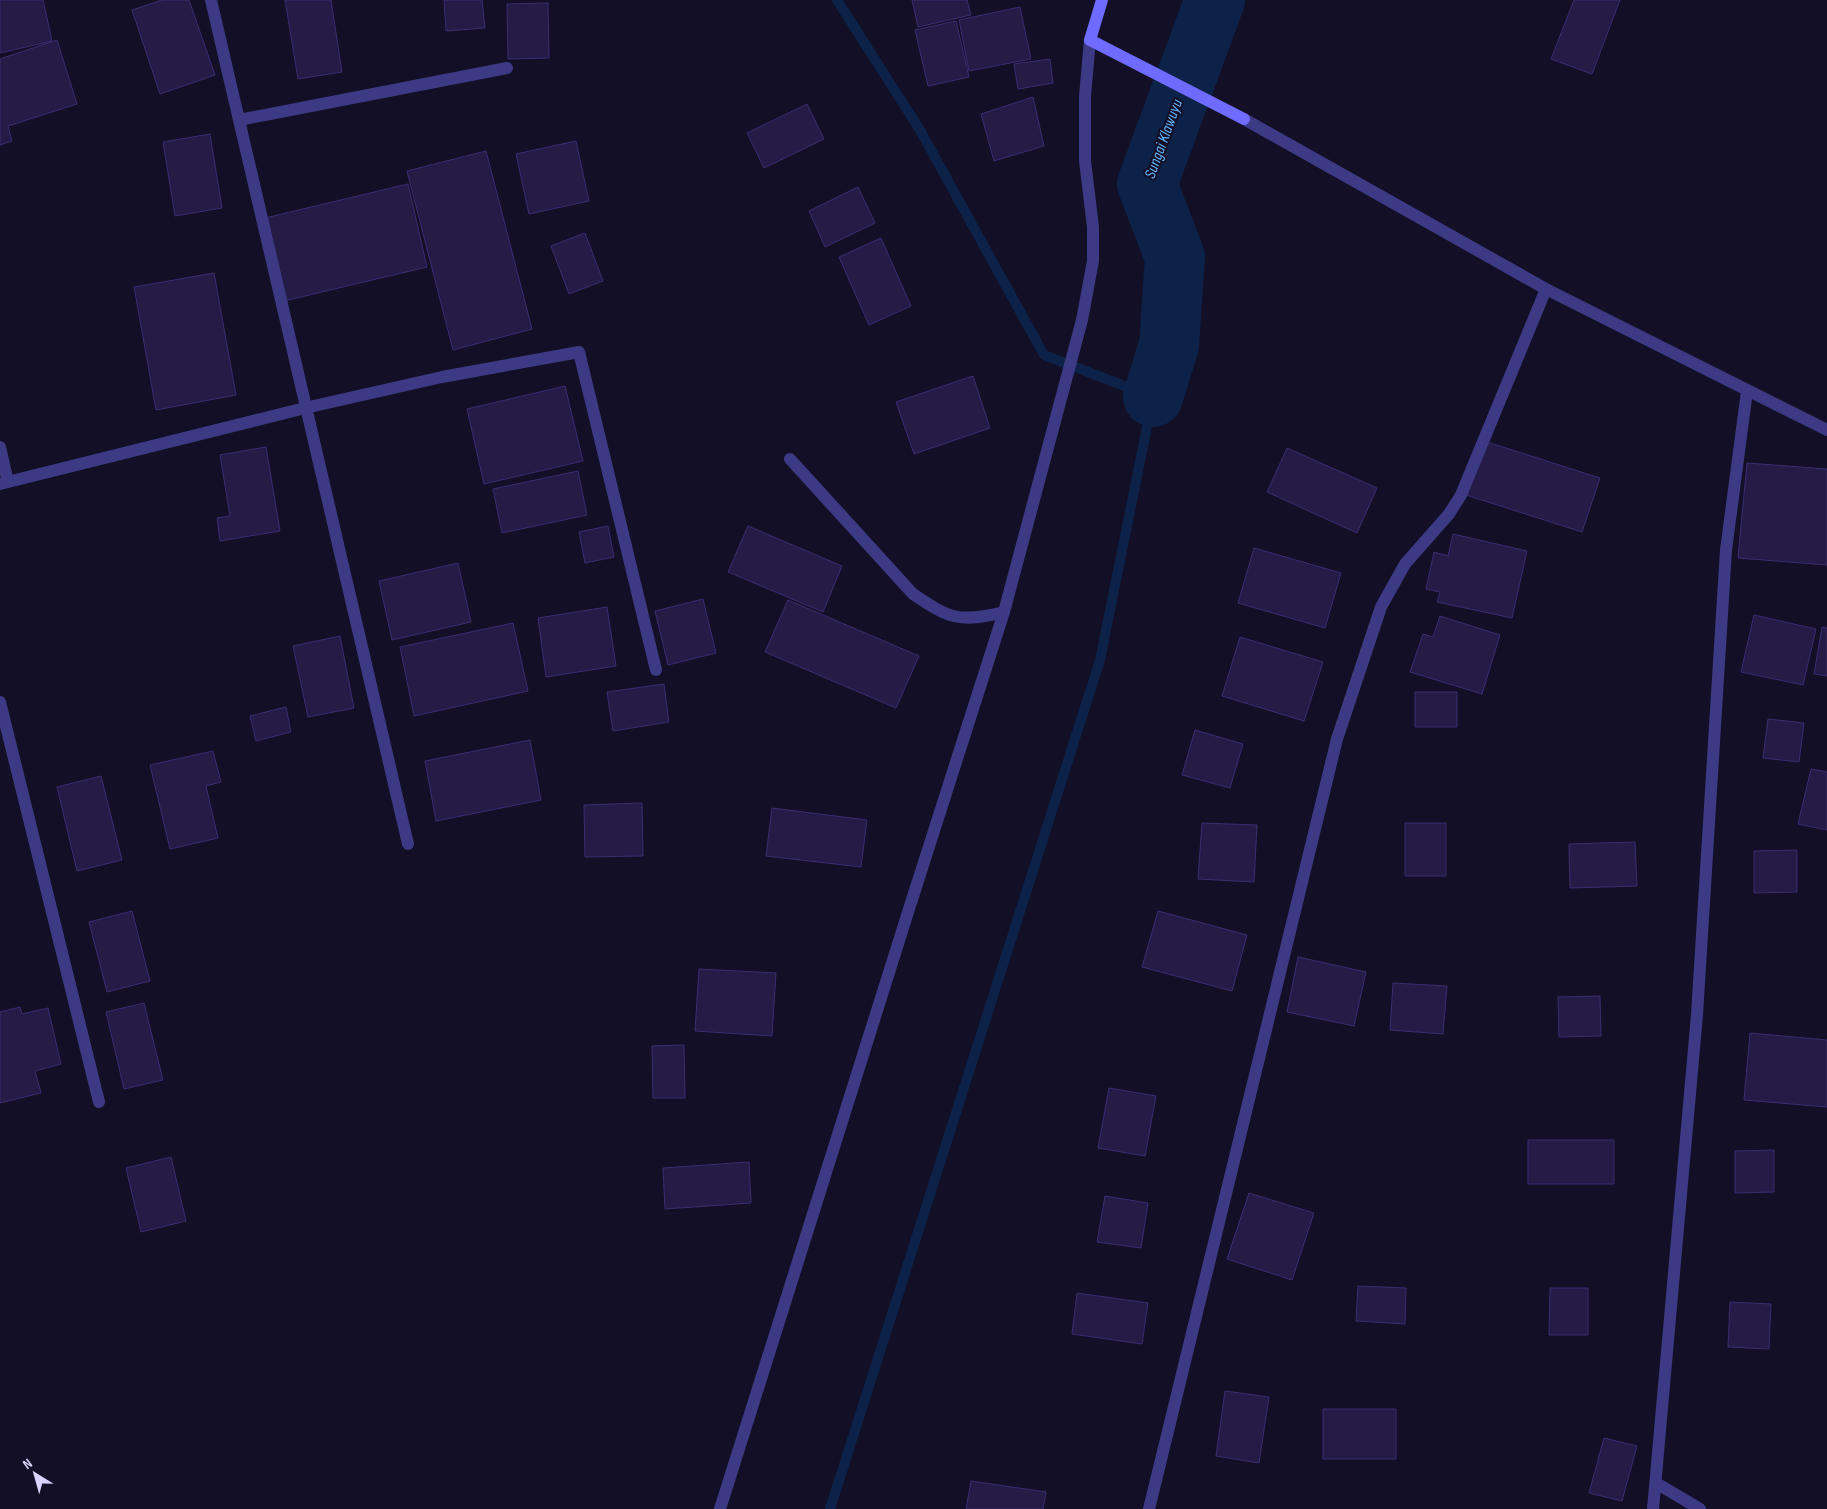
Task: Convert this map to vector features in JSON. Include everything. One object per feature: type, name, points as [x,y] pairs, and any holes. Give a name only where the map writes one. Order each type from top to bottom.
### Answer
[{"type":"street","points":[[211,0],[408,844]]},
{"type":"street","points":[[720,1509],[908,909],[1004,612],[1082,320],[1093,261],[1093,227],[1085,161],[1085,96],[1090,40],[1102,0]]},
{"type":"street","points":[[1090,40],[1244,119],[1546,289],[1827,430]]},
{"type":"street","points":[[239,120],[507,68]]},
{"type":"street","points":[[1149,1509],[1337,738],[1381,607],[1406,564],[1449,514],[1461,495],[1546,289]]},
{"type":"street","points":[[0,446],[4,483],[305,408],[442,377],[579,352],[656,670]]},
{"type":"street","points":[[1653,1509],[1698,1005],[1726,550],[1747,391]]},
{"type":"street","points":[[790,458],[913,594],[935,609],[956,618],[976,619],[1004,612]]},
{"type":"street","points":[[0,702],[99,1102]]},
{"type":"street","points":[[1656,1483],[1700,1509]]},
{"type":"building","points":[[0,0],[43,0],[52,41],[0,53]]},
{"type":"building","points":[[162,0],[189,0],[215,75],[160,94],[132,10]]},
{"type":"building","points":[[285,0],[331,0],[342,72],[298,79]]},
{"type":"building","points":[[444,0],[482,0],[485,28],[446,31]]},
{"type":"building","points":[[912,0],[967,0],[971,15],[918,27]]},
{"type":"building","points":[[1574,0],[1620,0],[1592,74],[1551,59]]},
{"type":"building","points":[[548,3],[549,58],[508,59],[507,4]]},
{"type":"building","points":[[1020,7],[1031,59],[969,71],[959,20]]},
{"type":"building","points":[[956,21],[969,77],[928,86],[915,30]]},
{"type":"building","points":[[57,40],[77,104],[8,126],[12,141],[0,145],[0,59]]},
{"type":"building","points":[[1050,59],[1053,83],[1018,89],[1014,64]]},
{"type":"building","points":[[1033,97],[1044,146],[994,161],[981,114]]},
{"type":"building","points":[[807,104],[824,139],[764,168],[747,133]]},
{"type":"building","points":[[210,134],[222,208],[175,216],[163,142]]},
{"type":"building","points":[[576,141],[589,201],[529,214],[516,154]]},
{"type":"building","points":[[486,151],[532,329],[453,350],[407,171]]},
{"type":"building","points":[[408,184],[427,267],[284,301],[265,218]]},
{"type":"building","points":[[858,187],[875,223],[825,247],[809,211]]},
{"type":"building","points":[[585,233],[603,281],[569,294],[551,246]]},
{"type":"building","points":[[881,238],[911,306],[869,325],[839,257]]},
{"type":"building","points":[[214,273],[236,395],[156,410],[134,287]]},
{"type":"building","points":[[973,376],[990,428],[914,454],[896,402]]},
{"type":"building","points":[[565,386],[583,461],[484,484],[467,409]]},
{"type":"building","points":[[1484,441],[1600,478],[1582,532],[1466,495]]},
{"type":"building","points":[[266,447],[280,531],[220,541],[217,518],[230,516],[220,455]]},
{"type":"building","points":[[1287,448],[1377,488],[1357,533],[1267,492]]},
{"type":"building","points":[[1747,463],[1827,469],[1827,565],[1738,558]]},
{"type":"building","points":[[578,471],[587,515],[502,533],[493,489]]},
{"type":"building","points":[[608,526],[614,557],[585,563],[579,532]]},
{"type":"building","points":[[748,526],[842,566],[823,612],[728,572]]},
{"type":"building","points":[[1453,534],[1527,551],[1512,618],[1437,602],[1440,592],[1426,589],[1434,552],[1448,556]]},
{"type":"building","points":[[1254,548],[1341,573],[1325,628],[1238,603]]},
{"type":"building","points":[[458,563],[471,622],[392,640],[379,581]]},
{"type":"building","points":[[703,599],[716,653],[668,665],[655,611]]},
{"type":"building","points":[[788,600],[919,656],[896,708],[765,652]]},
{"type":"building","points":[[607,607],[616,666],[546,677],[538,618]]},
{"type":"building","points":[[1754,615],[1816,629],[1803,685],[1741,672]]},
{"type":"building","points":[[1440,616],[1500,635],[1482,694],[1410,672],[1423,634],[1433,637]]},
{"type":"building","points":[[513,623],[528,691],[414,716],[400,647]]},
{"type":"building","points":[[1822,627],[1827,628],[1827,676],[1814,674]]},
{"type":"building","points":[[340,636],[354,708],[308,717],[293,646]]},
{"type":"building","points":[[1240,637],[1323,662],[1304,721],[1222,696]]},
{"type":"building","points":[[664,684],[669,722],[613,731],[607,692]]},
{"type":"building","points":[[1415,692],[1457,692],[1457,727],[1415,727]]},
{"type":"building","points":[[286,707],[291,732],[256,741],[250,716]]},
{"type":"building","points":[[1768,719],[1804,723],[1799,762],[1763,758]]},
{"type":"building","points":[[1195,730],[1243,744],[1230,788],[1182,775]]},
{"type":"building","points":[[530,740],[541,800],[436,821],[425,761]]},
{"type":"building","points":[[213,751],[221,782],[206,786],[218,838],[170,849],[150,765]]},
{"type":"building","points":[[1811,769],[1827,772],[1827,830],[1798,824]]},
{"type":"building","points":[[101,776],[122,860],[77,871],[57,787]]},
{"type":"building","points":[[642,803],[643,856],[585,857],[584,805]]},
{"type":"building","points":[[772,808],[867,820],[861,867],[766,856]]},
{"type":"building","points":[[1202,823],[1257,825],[1254,882],[1198,879]]},
{"type":"building","points":[[1405,823],[1446,823],[1446,876],[1405,876]]},
{"type":"building","points":[[1635,842],[1637,886],[1570,888],[1569,844]]},
{"type":"building","points":[[1797,850],[1797,892],[1754,893],[1754,851]]},
{"type":"building","points":[[132,911],[150,981],[107,992],[89,922]]},
{"type":"building","points":[[1158,911],[1247,935],[1232,991],[1142,967]]},
{"type":"building","points":[[1298,957],[1366,972],[1354,1026],[1287,1012]]},
{"type":"building","points":[[699,969],[776,973],[772,1036],[695,1031]]},
{"type":"building","points":[[1393,983],[1447,986],[1443,1034],[1390,1030]]},
{"type":"building","points":[[1600,996],[1601,1036],[1559,1037],[1558,997]]},
{"type":"building","points":[[144,1003],[163,1080],[124,1089],[106,1012]]},
{"type":"building","points":[[20,1007],[22,1014],[48,1008],[61,1064],[35,1071],[41,1093],[0,1103],[0,1012]]},
{"type":"building","points":[[1750,1033],[1827,1040],[1827,1107],[1744,1100]]},
{"type":"building","points":[[684,1045],[685,1098],[653,1098],[652,1046]]},
{"type":"building","points":[[1109,1088],[1156,1096],[1145,1156],[1098,1148]]},
{"type":"building","points":[[1528,1140],[1614,1140],[1614,1184],[1528,1184]]},
{"type":"building","points":[[1774,1150],[1774,1192],[1735,1193],[1735,1151]]},
{"type":"building","points":[[171,1157],[186,1221],[141,1232],[126,1168]]},
{"type":"building","points":[[749,1162],[751,1203],[665,1209],[663,1168]]},
{"type":"building","points":[[1249,1193],[1314,1213],[1292,1280],[1227,1259]]},
{"type":"building","points":[[1105,1196],[1148,1203],[1141,1248],[1097,1242]]},
{"type":"building","points":[[1358,1286],[1406,1288],[1405,1324],[1356,1321]]},
{"type":"building","points":[[1550,1288],[1588,1288],[1588,1335],[1549,1335]]},
{"type":"building","points":[[1077,1293],[1148,1303],[1142,1344],[1072,1334]]},
{"type":"building","points":[[1730,1302],[1771,1304],[1769,1349],[1728,1347]]},
{"type":"building","points":[[1225,1391],[1269,1397],[1259,1463],[1216,1456]]},
{"type":"building","points":[[1323,1409],[1396,1409],[1396,1459],[1323,1459]]},
{"type":"building","points":[[1604,1438],[1637,1446],[1622,1501],[1589,1493]]},
{"type":"building","points":[[971,1481],[1046,1492],[1043,1509],[966,1509]]},
{"type":"waterway","points":[[830,1509],[1100,660],[1153,397],[1044,355],[920,130],[837,0]]},
{"type":"waterway","name":"Sungai Klawuyu","points":[[1153,397],[1169,345],[1175,257],[1147,184],[1215,0]]}]
